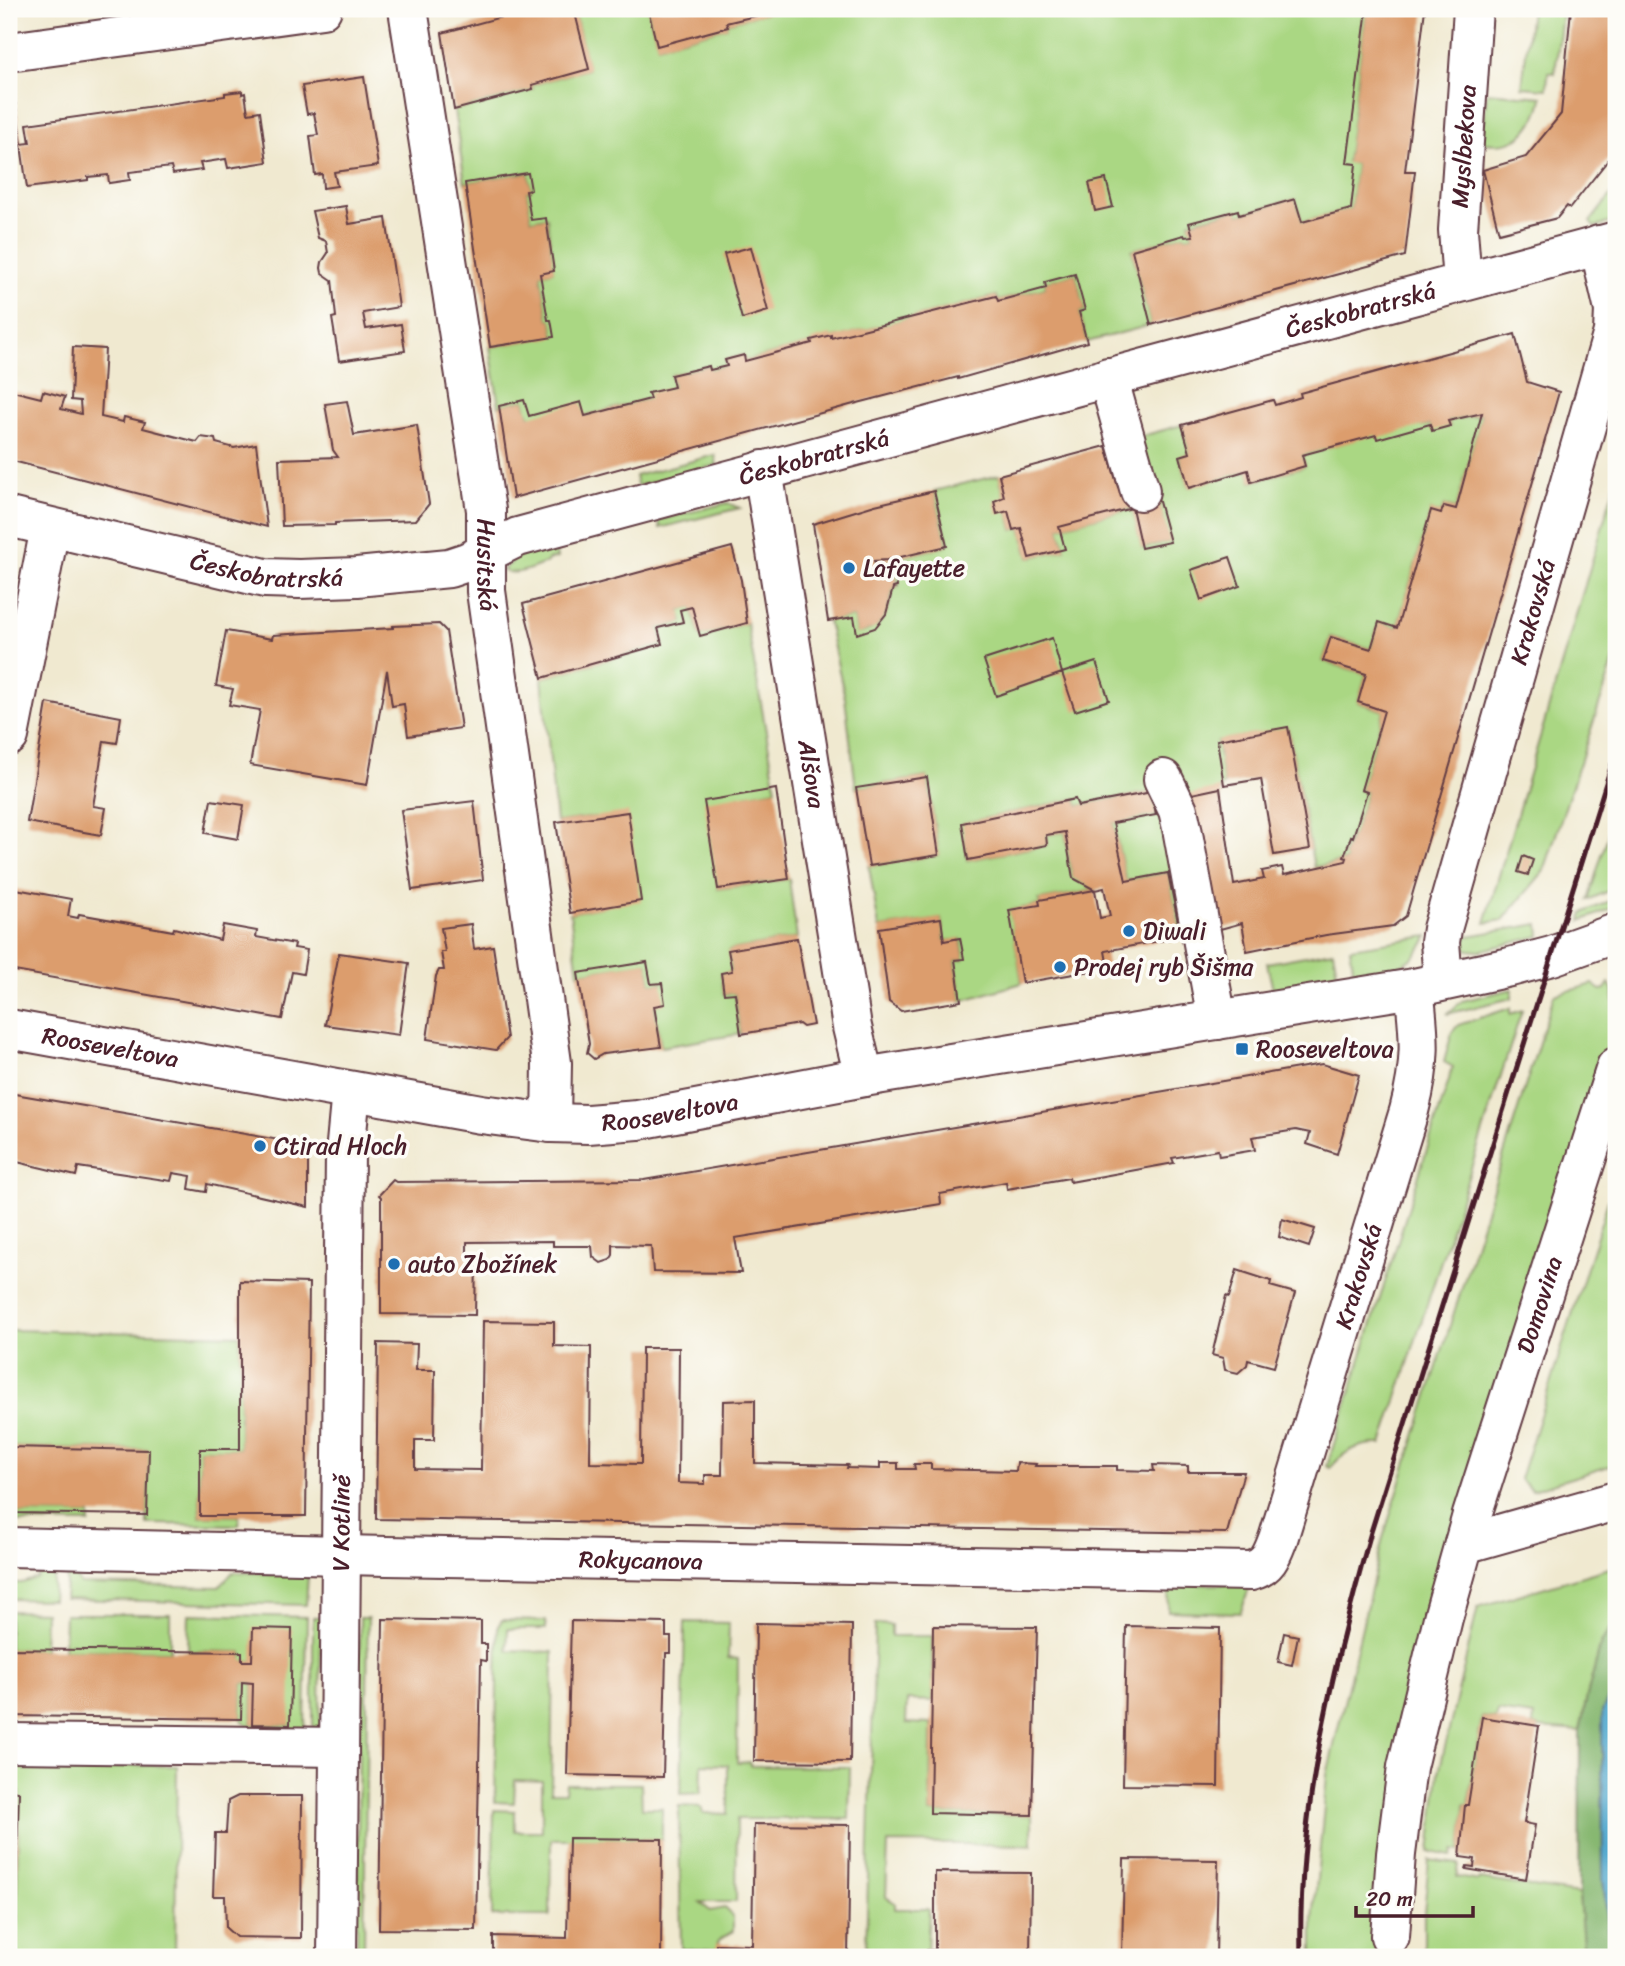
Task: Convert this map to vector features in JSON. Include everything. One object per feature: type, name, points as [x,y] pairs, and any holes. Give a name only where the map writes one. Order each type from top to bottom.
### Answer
[{"type":"street","points":[[9,52],[322,9]]},
{"type":"street","name":"Husitská","points":[[408,9],[486,510],[486,591],[552,1063],[551,1123]]},
{"type":"street","name":"Myslbekova","points":[[1462,282],[1458,230],[1473,9]]},
{"type":"street","name":"Českobratrská","points":[[9,517],[265,578],[299,579],[433,571],[467,562],[518,537],[1607,243]]},
{"type":"street","name":"Krakovská","points":[[1269,1562],[1368,1249],[1416,1085],[1429,985],[1442,929],[1614,332],[1607,243]]},
{"type":"street","points":[[1108,377],[1140,491]]},
{"type":"street","name":"Alšova","points":[[762,470],[852,1027],[864,1077]]},
{"type":"street","points":[[9,736],[50,528]]},
{"type":"street","points":[[1163,779],[1178,810],[1217,1020]]},
{"type":"street","name":"Rooseveltova","points":[[9,1029],[481,1114],[551,1123],[588,1124],[638,1119],[864,1077],[1429,985],[1552,956],[1616,933]]},
{"type":"street","name":"Domovina","points":[[1390,1936],[1396,1854],[1407,1767],[1464,1544],[1616,1067]]},
{"type":"street","name":"V Kotlině","points":[[337,1957],[345,1154],[351,1091]]},
{"type":"street","points":[[1464,1544],[1616,1501]]},
{"type":"street","name":"Rokycanova","points":[[9,1546],[341,1555],[1251,1571],[1269,1562]]},
{"type":"street","points":[[9,1743],[338,1747]]},
{"type":"green space","points":[[574,9],[648,9],[658,46],[727,27],[726,23],[780,9],[1367,9],[1347,162],[1356,164],[1351,209],[1302,222],[1295,199],[1239,215],[1237,210],[1189,222],[1193,236],[1184,235],[1132,250],[1151,325],[1087,342],[1079,312],[1085,310],[1075,274],[1045,282],[1046,288],[998,301],[996,296],[745,361],[743,355],[725,360],[727,366],[710,370],[708,366],[671,375],[674,387],[650,399],[585,416],[529,416],[524,400],[499,406],[490,347],[554,336],[551,320],[548,320],[540,274],[553,271],[547,217],[531,220],[526,191],[531,190],[528,173],[465,183],[454,110],[533,89],[532,85],[588,69]]},
{"type":"green space","points":[[1531,9],[1557,9],[1562,14],[1555,73],[1548,72],[1547,89],[1522,87]]},
{"type":"green space","points":[[1487,92],[1542,97],[1534,121],[1521,136],[1504,143],[1482,143]]},
{"type":"green space","points":[[1616,189],[1616,221],[1594,227],[1590,222]]},
{"type":"green space","points":[[1482,414],[1456,509],[1444,506],[1441,513],[1431,511],[1397,628],[1379,622],[1371,649],[1331,637],[1323,661],[1366,674],[1358,702],[1384,711],[1361,790],[1367,792],[1353,837],[1350,836],[1344,856],[1346,861],[1314,867],[1288,728],[1217,741],[1224,785],[1220,788],[1213,931],[1181,937],[1168,873],[1126,881],[1113,823],[1156,815],[1151,792],[1078,806],[1075,799],[963,823],[968,860],[1047,845],[1046,835],[1065,832],[1073,877],[1095,890],[1039,900],[1040,905],[1010,910],[1022,983],[961,1001],[955,960],[964,959],[961,939],[944,941],[941,919],[879,928],[869,866],[939,855],[927,777],[856,788],[845,698],[828,621],[854,617],[857,633],[873,628],[887,611],[893,588],[899,586],[896,575],[884,578],[874,561],[947,546],[934,491],[999,475],[1013,530],[1021,528],[1029,558],[1065,549],[1059,527],[1132,508],[1142,548],[1169,542],[1155,488],[1127,484],[1118,487],[1106,446],[1182,425],[1190,453],[1180,457],[1189,487],[1248,470],[1252,482],[1305,466],[1302,455],[1394,430],[1432,425],[1450,426],[1448,421]]},
{"type":"green space","points":[[715,455],[717,465],[637,486],[635,476]]},
{"type":"green space","points":[[1616,480],[1616,654],[1544,871],[1503,920],[1485,923]]},
{"type":"green space","points":[[727,503],[740,508],[660,528],[659,520]]},
{"type":"green space","points":[[555,547],[557,558],[546,563],[518,572],[503,570],[520,555]]},
{"type":"green space","points":[[692,607],[700,636],[747,623],[776,789],[738,796],[718,889],[789,879],[797,938],[729,950],[732,971],[721,974],[724,994],[735,993],[741,1034],[661,1047],[654,1006],[662,983],[651,984],[647,963],[578,973],[570,913],[607,906],[594,817],[556,822],[542,678],[662,644],[658,628],[683,622],[680,610]]},
{"type":"green space","points":[[1616,809],[1616,888],[1588,900]]},
{"type":"green space","points":[[1616,898],[1616,907],[1581,921],[1583,913]]},
{"type":"green space","points":[[1539,924],[1540,936],[1479,951],[1468,950],[1456,938]]},
{"type":"green space","points":[[1428,936],[1414,957],[1406,963],[1398,967],[1354,974],[1350,948]]},
{"type":"green space","points":[[1333,951],[1338,977],[1273,990],[1267,963]]},
{"type":"green space","points":[[1609,983],[1614,1006],[1606,1053],[1592,1094],[1375,1893],[1377,1957],[1313,1957],[1313,1920],[1327,1775],[1383,1538],[1554,995],[1593,984],[1601,990]]},
{"type":"green space","points":[[1512,989],[1512,998],[1447,1014],[1462,1001]]},
{"type":"green space","points":[[1510,1008],[1510,1014],[1522,1010],[1382,1444],[1353,1449],[1330,1468],[1327,1466],[1453,1067],[1444,1062],[1452,1032],[1458,1025]]},
{"type":"green space","points":[[1616,1176],[1616,1464],[1532,1490],[1520,1479]]},
{"type":"green space","points":[[9,1330],[240,1335],[240,1449],[200,1449],[200,1516],[239,1516],[239,1525],[147,1524],[148,1450],[9,1447]]},
{"type":"green space","points":[[9,1513],[90,1514],[90,1523],[9,1522]]},
{"type":"green space","points":[[1616,1566],[1616,1620],[1601,1643],[1580,1731],[1539,1728],[1533,1725],[1534,1716],[1498,1711],[1496,1719],[1482,1717],[1468,1805],[1465,1805],[1461,1851],[1454,1850],[1452,1856],[1430,1852],[1439,1772],[1478,1607]]},
{"type":"green space","points":[[54,1568],[52,1600],[9,1599],[9,1583],[22,1583],[37,1578],[40,1569]]},
{"type":"green space","points":[[67,1568],[71,1568],[80,1584],[219,1587],[233,1572],[308,1575],[306,1605],[65,1599]]},
{"type":"green space","points":[[1251,1584],[1240,1613],[1168,1611],[1169,1585]]},
{"type":"green space","points":[[9,1611],[45,1612],[44,1650],[9,1649]]},
{"type":"green space","points":[[65,1614],[170,1614],[170,1651],[64,1650]]},
{"type":"green space","points":[[189,1614],[307,1617],[305,1730],[252,1730],[241,1719],[242,1682],[253,1683],[252,1724],[290,1725],[252,1661],[242,1661],[242,1652],[188,1651]]},
{"type":"green space","points":[[313,1617],[321,1617],[320,1724],[319,1728],[313,1731]]},
{"type":"green space","points":[[360,1618],[368,1618],[364,1949],[357,1949]]},
{"type":"green space","points":[[502,1620],[546,1621],[546,1629],[508,1629],[507,1650],[553,1652],[551,1792],[565,1792],[566,1784],[641,1784],[642,1808],[662,1808],[662,1839],[551,1839],[550,1916],[492,1916],[494,1810],[515,1811],[515,1831],[542,1831],[542,1781],[515,1780],[514,1803],[495,1802],[498,1626]]},
{"type":"green space","points":[[1616,1620],[1616,1682],[1602,1711],[1603,1880],[1612,1957],[1584,1957],[1579,1894],[1580,1731],[1601,1643]]},
{"type":"green space","points":[[685,1622],[729,1623],[728,1658],[738,1659],[737,1763],[750,1762],[751,1766],[850,1767],[849,1819],[737,1819],[736,1902],[700,1902],[710,1911],[725,1908],[733,1916],[733,1931],[719,1940],[716,1950],[681,1949],[679,1806],[701,1807],[703,1813],[728,1814],[728,1765],[702,1764],[701,1793],[681,1794]]},
{"type":"green space","points":[[875,1624],[891,1625],[891,1636],[932,1636],[932,1701],[907,1700],[906,1723],[931,1724],[930,1813],[1032,1815],[1032,1845],[888,1843],[886,1897],[895,1903],[895,1909],[929,1909],[927,1953],[866,1951]]},
{"type":"green space","points":[[9,1763],[177,1766],[175,1957],[16,1957],[19,1792],[9,1791]]},
{"type":"green space","points":[[1429,1860],[1459,1864],[1457,1877],[1579,1894],[1584,1957],[1424,1957],[1424,1913]]},
{"type":"water","points":[[1616,1682],[1616,1957],[1612,1957],[1603,1880],[1602,1711]]},
{"type":"building","points":[[531,9],[574,9],[589,69],[532,85],[533,89],[454,110],[442,33]]},
{"type":"building","points":[[648,9],[780,10],[726,23],[728,27],[657,46]]},
{"type":"building","points":[[1367,9],[1425,9],[1405,171],[1415,171],[1405,256],[1151,325],[1132,250],[1184,235],[1193,236],[1189,223],[1238,210],[1239,215],[1295,199],[1302,222],[1351,209],[1356,164],[1347,163]]},
{"type":"building","points":[[1571,9],[1616,9],[1616,150],[1570,208],[1567,206],[1557,218],[1499,233],[1483,170],[1526,157],[1561,114]]},
{"type":"building","points":[[364,77],[378,166],[334,172],[337,186],[323,188],[322,174],[315,175],[310,136],[318,135],[314,113],[307,114],[302,86]]},
{"type":"building","points":[[242,91],[242,94],[245,93],[248,113],[260,111],[267,162],[228,168],[226,159],[200,163],[202,170],[173,174],[171,167],[129,172],[130,180],[109,183],[108,175],[27,188],[21,145],[9,148],[9,103],[15,102],[22,144],[30,143],[27,124],[225,96],[225,93]]},
{"type":"building","points":[[528,173],[531,190],[526,191],[531,220],[546,218],[554,271],[540,274],[548,320],[551,320],[554,337],[490,347],[465,183]]},
{"type":"building","points":[[1106,179],[1113,207],[1095,211],[1089,183]]},
{"type":"building","points":[[346,206],[349,224],[386,218],[399,307],[363,313],[366,329],[401,324],[405,351],[339,361],[332,318],[336,317],[332,280],[322,273],[321,268],[328,253],[326,241],[318,238],[312,211]]},
{"type":"building","points":[[751,247],[768,311],[742,319],[724,254]]},
{"type":"building","points":[[1075,274],[1085,310],[1079,312],[1087,342],[513,498],[499,406],[524,400],[529,416],[581,402],[585,416],[650,399],[648,393],[674,387],[671,375],[709,366],[710,370],[727,366],[725,360],[744,355],[745,361],[812,343],[811,340],[831,335],[831,338],[996,296],[998,301],[1046,288],[1045,282]]},
{"type":"building","points":[[1515,334],[1527,382],[1559,392],[1406,916],[1393,926],[1326,935],[1247,951],[1242,923],[1213,931],[1187,795],[1220,788],[1234,885],[1264,879],[1262,871],[1282,867],[1284,875],[1346,861],[1347,858],[1344,857],[1367,792],[1361,790],[1384,711],[1358,702],[1366,674],[1323,661],[1331,637],[1371,649],[1379,622],[1397,628],[1431,510],[1441,513],[1444,506],[1456,509],[1482,413],[1448,421],[1450,426],[1432,431],[1430,424],[1377,439],[1376,435],[1302,455],[1305,466],[1251,482],[1248,470],[1189,488],[1180,456],[1190,453],[1182,425],[1273,400],[1275,405],[1301,397],[1300,393]]},
{"type":"building","points":[[73,347],[105,349],[101,417],[123,422],[124,417],[145,422],[143,428],[197,442],[201,437],[215,439],[216,443],[234,448],[256,444],[267,527],[9,460],[9,390],[41,398],[43,391],[65,397],[61,409],[81,414],[80,401],[71,400]]},
{"type":"building","points":[[347,401],[354,435],[417,425],[429,504],[416,520],[282,526],[279,459],[338,457],[333,450],[325,404]]},
{"type":"building","points":[[1106,446],[1118,487],[1127,484],[1155,487],[1170,542],[1141,548],[1132,508],[1059,527],[1065,549],[1029,558],[1021,528],[1013,530],[1008,511],[997,514],[994,501],[1004,497],[999,475]]},
{"type":"building","name":"Lafayette","points":[[934,491],[947,546],[874,561],[884,578],[896,575],[897,587],[893,588],[886,614],[875,628],[857,634],[854,617],[828,621],[813,524]]},
{"type":"building","points":[[732,547],[741,580],[747,623],[700,636],[692,607],[680,610],[683,622],[658,628],[662,644],[542,678],[523,604]]},
{"type":"building","points":[[1230,557],[1240,586],[1201,600],[1191,570]]},
{"type":"building","points":[[439,624],[446,631],[461,728],[408,736],[404,704],[392,706],[387,670],[367,785],[250,765],[260,710],[229,705],[233,689],[216,686],[226,631],[272,639],[273,635]]},
{"type":"building","points":[[1052,638],[1062,673],[996,696],[984,660]]},
{"type":"building","points":[[1096,662],[1109,700],[1075,711],[1062,673]]},
{"type":"building","points":[[47,703],[121,717],[117,743],[104,741],[93,806],[106,808],[101,835],[27,822]]},
{"type":"building","points":[[1288,727],[1310,849],[1274,855],[1261,779],[1224,785],[1217,740]]},
{"type":"building","points":[[927,777],[939,855],[869,866],[856,788]]},
{"type":"building","points":[[776,789],[789,879],[718,889],[704,801]]},
{"type":"building","points":[[1152,792],[1156,815],[1113,823],[1126,881],[1168,873],[1181,937],[1105,951],[1108,968],[1022,983],[1009,910],[1040,905],[1039,900],[1095,890],[1073,878],[1065,832],[1046,835],[1047,845],[968,860],[962,823],[1075,799],[1078,806]],"holes":[[[1104,888],[1110,916],[1100,918],[1095,890]]]},
{"type":"building","points":[[211,800],[244,805],[238,839],[205,833]]},
{"type":"building","points":[[474,801],[483,880],[412,890],[401,810]]},
{"type":"building","points":[[628,812],[641,901],[570,913],[556,822]]},
{"type":"building","points":[[1523,856],[1533,860],[1528,875],[1518,872]]},
{"type":"building","points":[[16,889],[71,899],[68,916],[78,918],[79,914],[173,931],[174,928],[220,940],[223,925],[257,931],[256,937],[295,944],[294,948],[307,950],[303,974],[292,972],[282,1019],[9,970],[9,931]]},
{"type":"building","points":[[941,918],[944,941],[960,938],[964,959],[955,960],[961,1001],[901,1011],[889,1002],[879,928]]},
{"type":"building","points":[[471,924],[474,949],[493,946],[507,1038],[496,1050],[427,1039],[436,976],[439,970],[444,970],[441,952],[445,952],[441,928]]},
{"type":"building","points":[[797,938],[813,1025],[803,1027],[799,1024],[741,1034],[735,993],[724,994],[721,973],[732,971],[728,950]]},
{"type":"building","points":[[339,953],[409,963],[399,1035],[325,1025]]},
{"type":"building","points":[[647,962],[651,984],[662,983],[665,1004],[654,1006],[661,1047],[603,1054],[594,1059],[587,1053],[589,1044],[578,973]]},
{"type":"building","points":[[1322,1064],[1359,1075],[1337,1154],[1307,1144],[1310,1133],[1296,1130],[1252,1137],[1255,1150],[1219,1156],[1218,1150],[1172,1158],[1174,1163],[1070,1182],[1069,1178],[1007,1189],[1006,1182],[940,1194],[941,1204],[735,1238],[741,1273],[653,1272],[651,1246],[613,1245],[610,1260],[601,1263],[593,1257],[592,1246],[553,1246],[553,1241],[467,1242],[467,1258],[476,1258],[475,1315],[381,1314],[379,1195],[393,1180],[644,1180]]},
{"type":"building","points":[[9,1093],[308,1145],[308,1207],[207,1184],[206,1192],[189,1189],[191,1176],[173,1173],[171,1181],[78,1167],[76,1176],[13,1161],[13,1165],[9,1165]]},
{"type":"building","points":[[1282,1219],[1315,1229],[1309,1247],[1279,1237]]},
{"type":"building","points":[[1237,1270],[1271,1281],[1270,1286],[1295,1293],[1274,1367],[1248,1360],[1247,1365],[1238,1373],[1225,1370],[1223,1358],[1212,1355],[1226,1296],[1229,1297]]},
{"type":"building","points":[[240,1281],[309,1283],[306,1516],[200,1516],[200,1449],[240,1449]]},
{"type":"building","points":[[483,1321],[554,1322],[554,1346],[591,1347],[590,1463],[641,1464],[642,1348],[679,1348],[678,1483],[705,1484],[705,1475],[722,1475],[723,1401],[755,1400],[755,1463],[848,1465],[847,1468],[880,1469],[880,1463],[898,1463],[898,1469],[915,1469],[914,1464],[931,1464],[931,1469],[1016,1471],[1017,1463],[1036,1464],[1035,1466],[1117,1466],[1117,1470],[1154,1471],[1153,1465],[1188,1466],[1188,1472],[1244,1472],[1227,1533],[376,1519],[378,1343],[417,1344],[416,1370],[435,1370],[434,1440],[415,1440],[415,1469],[481,1470]]},
{"type":"building","points":[[9,1447],[149,1450],[147,1515],[9,1513]]},
{"type":"building","points":[[383,1619],[481,1621],[481,1644],[486,1644],[486,1661],[481,1660],[476,1930],[379,1929]]},
{"type":"building","points":[[571,1621],[666,1623],[666,1637],[671,1637],[671,1653],[666,1653],[663,1777],[567,1775]]},
{"type":"building","points":[[756,1623],[852,1625],[850,1762],[754,1761]]},
{"type":"building","points":[[933,1626],[1037,1627],[1032,1815],[930,1813]]},
{"type":"building","points":[[1126,1626],[1220,1628],[1218,1786],[1123,1785]]},
{"type":"building","points":[[253,1628],[292,1629],[290,1725],[252,1724],[253,1683],[242,1682],[241,1719],[9,1716],[9,1649],[242,1652],[242,1661],[252,1661]]},
{"type":"building","points":[[1284,1633],[1298,1636],[1292,1665],[1278,1662]]},
{"type":"building","points":[[1482,1717],[1539,1726],[1524,1823],[1535,1825],[1526,1879],[1466,1869],[1467,1866],[1474,1867],[1475,1859],[1460,1857],[1465,1805],[1468,1805]]},
{"type":"building","points":[[9,1791],[19,1792],[14,1957],[9,1957]]},
{"type":"building","points":[[238,1796],[302,1796],[301,1938],[236,1937],[226,1928],[225,1896],[213,1896],[215,1833],[226,1833],[228,1801]]},
{"type":"building","points":[[754,1824],[850,1825],[848,1957],[716,1957],[716,1944],[752,1945]]},
{"type":"building","points":[[569,1838],[662,1839],[661,1957],[493,1957],[493,1936],[567,1938]]},
{"type":"building","points":[[1124,1859],[1218,1860],[1216,1957],[1122,1957]]},
{"type":"building","points":[[935,1872],[1031,1873],[1030,1957],[927,1957],[927,1950],[935,1950]]},
{"type":"railway","points":[[1301,1957],[1301,1903],[1311,1795],[1343,1636],[1371,1532],[1616,751]]},
{"type":"place","name":"Lafayette","points":[[849,568]]},
{"type":"place","name":"Diwali","points":[[1129,931]]},
{"type":"place","name":"Prodej ryb Šišma","points":[[1060,967]]},
{"type":"place","name":"Rooseveltova","points":[[1242,1049]]},
{"type":"place","name":"Ctirad Hloch","points":[[260,1146]]},
{"type":"place","name":"auto Zbožínek","points":[[394,1264]]}]
